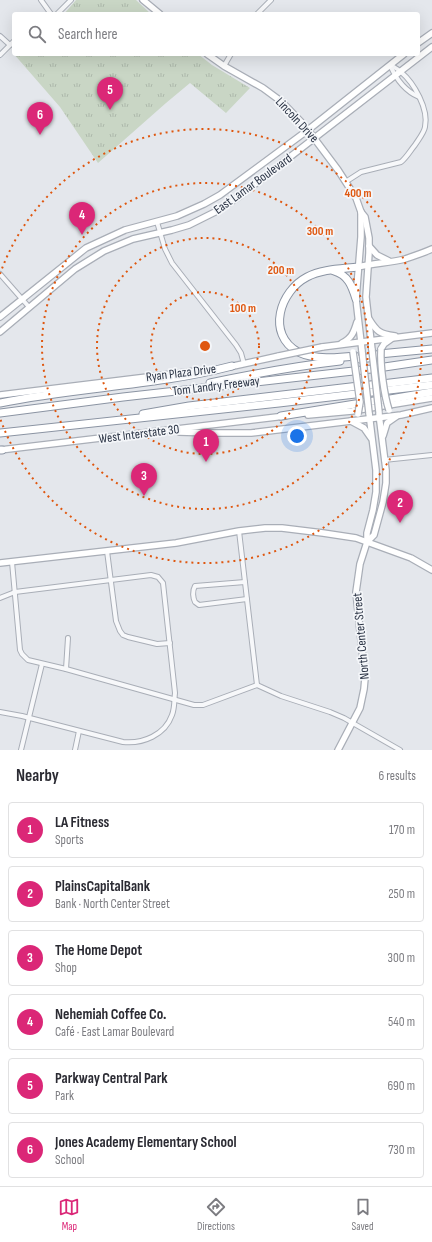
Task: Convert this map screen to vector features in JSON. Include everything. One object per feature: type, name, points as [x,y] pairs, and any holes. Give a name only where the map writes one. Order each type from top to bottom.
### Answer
[{"type":"highway","points":[[358,267],[316,273],[308,277],[292,288],[284,301],[280,314],[281,330],[284,338],[290,346],[303,354],[321,357],[358,356]]},
{"type":"highway","points":[[332,271],[344,276],[349,282],[356,299]]},
{"type":"highway","points":[[175,391],[268,371],[358,356],[432,349]]},
{"type":"highway","name":"Tom Landry Freeway","points":[[0,413],[432,360]]},
{"type":"highway","points":[[0,403],[72,390],[149,382],[207,373],[232,366]]},
{"type":"highway","points":[[88,424],[108,418],[189,406],[432,378]]},
{"type":"highway","name":"Tom Landry Freeway","points":[[0,434],[279,404],[432,385]]},
{"type":"highway","points":[[281,416],[432,392]]},
{"type":"main road","points":[[143,0],[158,12]]},
{"type":"main road","points":[[420,42],[432,33]]},
{"type":"main road","name":"East Lamar Boulevard","points":[[0,332],[75,269],[104,251],[133,239],[188,225],[237,198],[432,47]]},
{"type":"main road","name":"Lincoln Drive","points":[[210,56],[275,96],[290,109],[347,181],[356,198],[361,212],[365,217],[366,223],[369,246],[366,297],[371,341]]},
{"type":"main road","name":"East Lamar Boulevard","points":[[0,317],[86,248],[124,230],[183,214],[220,195],[308,130],[401,56]]},
{"type":"main road","name":"Lincoln Drive","points":[[361,212],[361,237],[356,299],[361,342]]},
{"type":"main road","points":[[369,246],[379,256],[389,262]]},
{"type":"main road","points":[[358,267],[404,259],[416,256],[432,249]]},
{"type":"main road","points":[[367,316],[379,332],[403,337]]},
{"type":"main road","points":[[338,345],[353,334],[358,318]]},
{"type":"main road","name":"Ryan Plaza Drive","points":[[0,395],[232,366],[322,347],[432,333]]},
{"type":"main road","points":[[393,338],[384,344],[377,354],[381,358],[386,398],[390,410],[399,415]]},
{"type":"main road","name":"North Center Street","points":[[367,542],[374,535],[383,502],[386,483],[379,414],[377,354],[371,341]]},
{"type":"main road","name":"North Center Street","points":[[338,750],[360,708],[364,689],[365,678],[356,592],[360,564],[367,542],[367,533],[376,492],[376,475],[370,413],[358,356],[361,342]]},
{"type":"main road","points":[[338,345],[349,347],[358,356],[360,402],[358,414],[355,418],[350,420]]},
{"type":"main road","points":[[165,431],[252,433],[350,420],[370,413],[432,398]]},
{"type":"main road","points":[[370,413],[399,415],[432,408]]},
{"type":"main road","name":"West Interstate 30","points":[[0,450],[281,416],[352,411],[370,413]]},
{"type":"main road","points":[[382,442],[387,423],[399,415]]},
{"type":"main road","points":[[350,420],[364,428],[372,440]]},
{"type":"main road","points":[[0,564],[176,543],[239,531],[282,528],[344,536],[367,542],[411,558],[432,570]]},
{"type":"street","points":[[41,0],[50,12]]},
{"type":"street","points":[[59,12],[71,0]]},
{"type":"street","points":[[259,12],[271,0]]},
{"type":"street","points":[[0,36],[10,45],[0,55]]},
{"type":"street","points":[[224,66],[230,56]]},
{"type":"street","points":[[347,181],[361,172],[396,164],[405,158],[419,139],[425,127],[426,117],[424,108],[414,87],[401,72],[390,65]]},
{"type":"street","points":[[390,65],[395,76],[405,88],[420,98]]},
{"type":"street","points":[[157,222],[164,249],[172,263],[241,352],[244,364]]},
{"type":"street","points":[[0,274],[29,307]]},
{"type":"street","points":[[384,460],[432,455]]},
{"type":"street","points":[[239,531],[257,686]]},
{"type":"street","points":[[108,551],[116,621],[120,631],[123,635],[128,637],[157,644],[170,643]]},
{"type":"street","points":[[12,562],[22,654],[28,660],[66,669],[194,705],[203,705],[257,686],[281,696],[330,712],[353,723],[400,750]]},
{"type":"street","points":[[0,598],[15,592],[151,575],[158,577],[163,583],[175,693],[175,703],[172,716],[168,723],[150,739],[135,743],[123,742],[28,717],[0,712]]},
{"type":"street","points":[[245,582],[195,586],[193,589],[193,597],[195,602],[199,605],[246,599]]},
{"type":"street","points":[[66,669],[68,638]]},
{"type":"street","points":[[20,750],[42,664]]},
{"type":"street","points":[[75,750],[80,731]]},
{"type":"green space","points":[[76,0],[136,0],[149,12],[66,12]]},
{"type":"green space","points":[[16,56],[201,56],[212,65],[250,88],[226,113],[190,83],[98,163],[60,107]]},
{"type":"place","name":"Parkway Central Park","points":[[110,110]]},
{"type":"place","name":"Jones Academy Elementary School","points":[[40,135]]},
{"type":"place","name":"Nehemiah Coffee Co.","points":[[82,235]]},
{"type":"place","name":"LA Fitness","points":[[206,462]]},
{"type":"place","name":"The Home Depot","points":[[144,496]]},
{"type":"place","name":"PlainsCapitalBank","points":[[400,523]]}]
